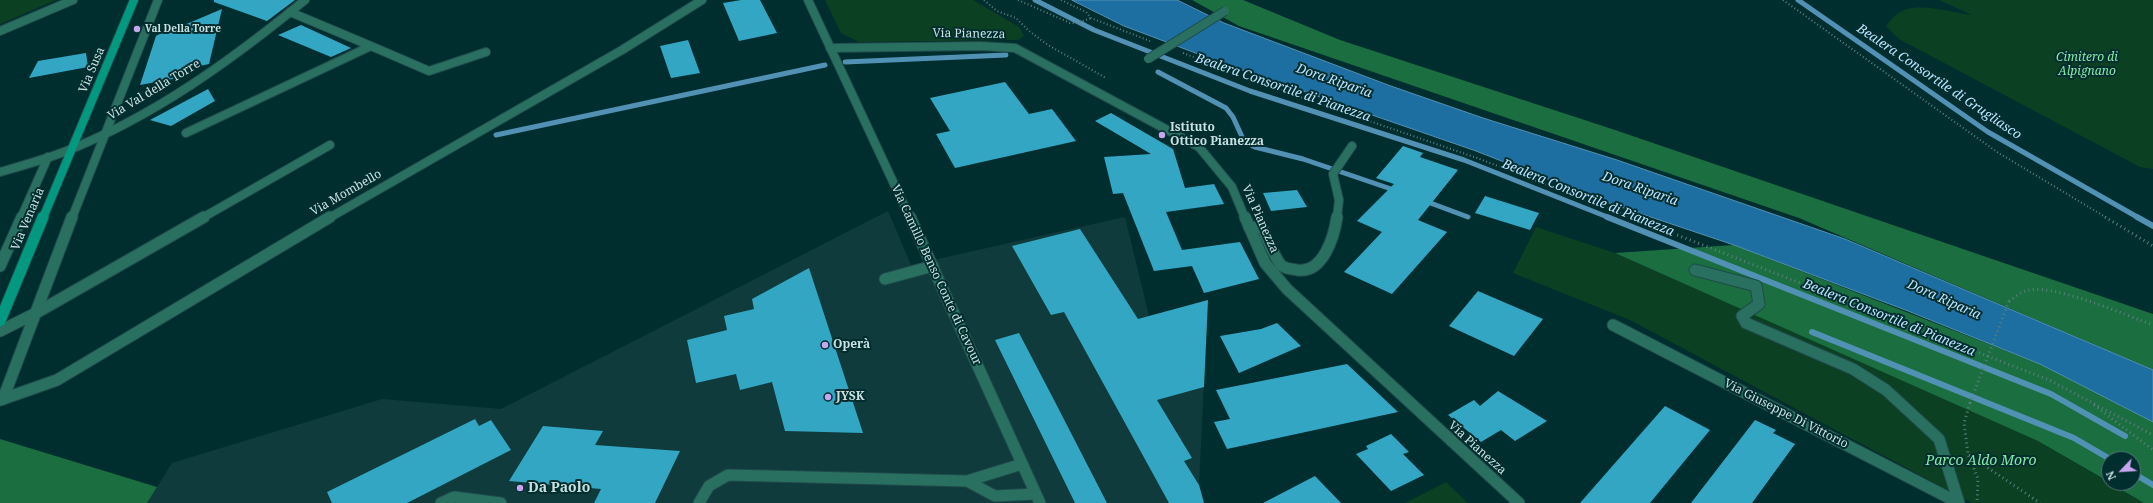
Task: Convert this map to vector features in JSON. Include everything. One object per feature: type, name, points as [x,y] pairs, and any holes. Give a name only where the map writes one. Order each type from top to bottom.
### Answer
[{"type":"main road","name":"Via Susa","points":[[71,149],[134,0]]},
{"type":"main road","name":"Via Venaria","points":[[0,321],[3,305],[71,149]]},
{"type":"street","points":[[0,31],[73,0]]},
{"type":"street","points":[[2,400],[104,134],[158,0]]},
{"type":"street","name":"Via Val della Torre","points":[[0,172],[71,149],[104,134],[190,85],[305,0]]},
{"type":"street","name":"Via Mombello","points":[[2,400],[57,380],[340,211],[622,50],[702,0]]},
{"type":"street","name":"Via Camillo Benso Conte di Cavour","points":[[808,0],[933,266],[1038,498]]},
{"type":"street","points":[[1148,59],[1225,11]]},
{"type":"street","points":[[290,12],[429,70],[486,52]]},
{"type":"street","points":[[186,133],[372,46]]},
{"type":"street","name":"Via Pianezza","points":[[830,48],[980,46],[1015,48],[1198,147],[1232,187],[1265,263],[1287,289],[1436,429],[1519,503]]},
{"type":"street","points":[[0,331],[36,313],[330,145]]},
{"type":"street","points":[[1249,227],[1262,228],[1281,265],[1289,270],[1304,271],[1316,265],[1326,252],[1335,230],[1339,200],[1335,170],[1352,146]]},
{"type":"street","points":[[0,266],[48,157]]},
{"type":"street","points":[[885,279],[933,266]]},
{"type":"street","points":[[1696,270],[1756,286],[1759,304],[1742,316],[1746,323],[1787,338],[1853,369],[1886,390],[1939,439],[1959,503]]},
{"type":"street","name":"Via Giuseppe Di Vittorio","points":[[1613,325],[1959,503]]},
{"type":"street","points":[[699,503],[709,486],[728,475],[967,481],[1022,464]]},
{"type":"street","points":[[967,481],[995,496],[1038,498]]},
{"type":"street","points":[[441,503],[454,497],[501,503]]},
{"type":"path","points":[[984,0],[997,11],[1016,18],[1028,31],[1048,45],[1111,81]]},
{"type":"path","points":[[1018,0],[1059,20],[1078,23],[1091,18]]},
{"type":"path","points":[[1061,0],[1086,12],[1091,18],[1152,42]]},
{"type":"path","points":[[1783,0],[1996,152],[2153,246]]},
{"type":"path","points":[[1181,53],[1311,101],[1484,161],[1927,331],[2049,380],[2153,435]]},
{"type":"path","points":[[1976,503],[1978,479],[1968,454],[1964,423],[1970,403],[2009,301],[2025,291],[2044,289],[2075,297],[2153,325]]},
{"type":"path","points":[[2089,401],[2153,450]]},
{"type":"path","points":[[1968,454],[2040,503]]},
{"type":"shaded area","points":[[888,211],[911,265],[1125,217],[1149,316],[1208,300],[1199,484],[1204,503],[147,503],[172,463],[382,399],[501,409]]},
{"type":"green space","points":[[0,0],[56,0],[0,24]]},
{"type":"green space","points":[[825,0],[973,0],[1019,27],[1024,36],[1018,40],[859,42],[841,33]]},
{"type":"green space","points":[[1192,0],[1243,0],[1340,40],[1615,130],[2153,314],[2153,370],[1799,218],[1239,26]]},
{"type":"green space","name":"Cimitero di Alpignano","points":[[1939,0],[2153,0],[2153,169],[2140,167],[1899,39],[1886,26],[1897,14],[1913,8],[1933,8],[1972,15]]},
{"type":"green space","name":"Parco Aldo Moro","points":[[1536,227],[1615,253],[2038,441],[2101,478],[2101,491],[2123,491],[2144,503],[1972,503],[1630,320],[1513,273]]},
{"type":"green space","points":[[1734,245],[2040,364],[2153,422],[2153,503],[2144,503],[2124,491],[2141,491],[2141,451],[2101,451],[2101,477],[2038,441],[1615,253]]},
{"type":"green space","points":[[0,439],[157,487],[147,503],[0,503]]},
{"type":"green space","points":[[1446,482],[1468,503],[1405,503]]},
{"type":"water","name":"Dora Riparia","points":[[1072,0],[1177,0],[1224,23],[1388,85],[1483,118],[1617,160],[1845,239],[2153,370],[2153,422],[2040,364],[1908,311],[1734,245],[1609,203],[1476,151],[1222,63],[1124,26]]},
{"type":"building","points":[[214,0],[295,0],[267,21],[214,2]]},
{"type":"building","points":[[741,0],[760,0],[777,33],[739,41],[723,3]]},
{"type":"building","points":[[222,9],[209,64],[186,69],[184,77],[140,85],[156,36],[172,27],[177,28]]},
{"type":"building","points":[[301,25],[351,48],[331,57],[278,35]]},
{"type":"building","points":[[688,40],[700,73],[671,78],[660,46]]},
{"type":"building","points":[[86,53],[88,67],[29,78],[38,61]]},
{"type":"building","points":[[1005,82],[1029,114],[1052,109],[1076,141],[955,168],[936,134],[950,131],[930,98]]},
{"type":"building","points":[[208,89],[215,101],[171,126],[150,120]]},
{"type":"building","points":[[1111,113],[1173,149],[1185,188],[1214,184],[1224,204],[1166,212],[1182,250],[1240,242],[1259,279],[1204,293],[1192,266],[1154,271],[1123,193],[1113,194],[1104,157],[1151,154],[1095,121]]},
{"type":"building","points":[[1403,146],[1423,153],[1420,157],[1458,170],[1418,220],[1447,232],[1392,294],[1344,272],[1382,232],[1357,221],[1394,184],[1376,178]]},
{"type":"building","points":[[1297,190],[1307,207],[1271,211],[1263,193]]},
{"type":"building","points":[[1485,196],[1539,213],[1530,230],[1475,213]]},
{"type":"building","points":[[1080,229],[1138,319],[1208,300],[1204,387],[1157,400],[1192,458],[1184,461],[1199,485],[1204,503],[1169,503],[1064,312],[1051,315],[1012,246]]},
{"type":"building","points":[[809,268],[863,433],[785,431],[772,382],[740,390],[736,374],[696,383],[687,340],[727,330],[724,316],[754,309],[752,299]]},
{"type":"building","points":[[1478,291],[1543,319],[1514,356],[1449,326]]},
{"type":"building","points":[[1277,323],[1301,346],[1239,373],[1220,336],[1261,329]]},
{"type":"building","points":[[1019,333],[1107,503],[1075,503],[995,340]]},
{"type":"building","points":[[1347,364],[1398,412],[1227,449],[1214,422],[1230,419],[1216,390]]},
{"type":"building","points":[[1498,391],[1547,421],[1515,441],[1501,430],[1481,442],[1448,415],[1474,400],[1480,406]]},
{"type":"building","points":[[1665,406],[1710,430],[1650,503],[1580,503]]},
{"type":"building","points":[[475,419],[479,426],[491,420],[511,450],[407,503],[332,503],[327,492]]},
{"type":"building","points":[[1755,420],[1776,430],[1773,433],[1795,444],[1752,503],[1691,503]]},
{"type":"building","points":[[543,426],[603,431],[595,445],[680,451],[655,503],[594,503],[601,489],[509,481]]},
{"type":"building","points":[[1391,434],[1409,452],[1403,454],[1424,475],[1391,491],[1356,454],[1368,449],[1366,446]]},
{"type":"building","points":[[1315,476],[1341,503],[1263,503]]},
{"type":"waterway","name":"Bealera Consortile di Pianezza","points":[[1035,0],[1094,30],[1250,91],[1464,160],[1610,218]]},
{"type":"waterway","name":"Bealera Consortile di Grugliasco","points":[[1798,0],[1988,132],[2139,218]]},
{"type":"waterway","points":[[845,62],[1006,55]]},
{"type":"waterway","points":[[496,135],[825,65]]},
{"type":"waterway","points":[[1158,72],[1226,108],[1233,117],[1244,141],[1255,147],[1303,159],[1397,191]]},
{"type":"waterway","points":[[1425,201],[1468,217]]},
{"type":"waterway","name":"Bealera Consortile di Pianezza","points":[[1607,217],[2051,394],[2125,436]]},
{"type":"waterway","name":"Bealera Consortile di Grugliasco","points":[[2137,217],[2153,226]]},
{"type":"waterway","points":[[1812,332],[2074,438],[2101,454]]},
{"type":"waterway","points":[[2141,478],[2153,485]]},
{"type":"place","name":"Val Della Torre","points":[[137,29]]},
{"type":"place","name":"Istituto Ottico Pianezza","points":[[1162,135]]},
{"type":"place","name":"Operà","points":[[825,345]]},
{"type":"place","name":"JYSK","points":[[828,397]]},
{"type":"place","name":"Da Paolo","points":[[520,488]]}]
